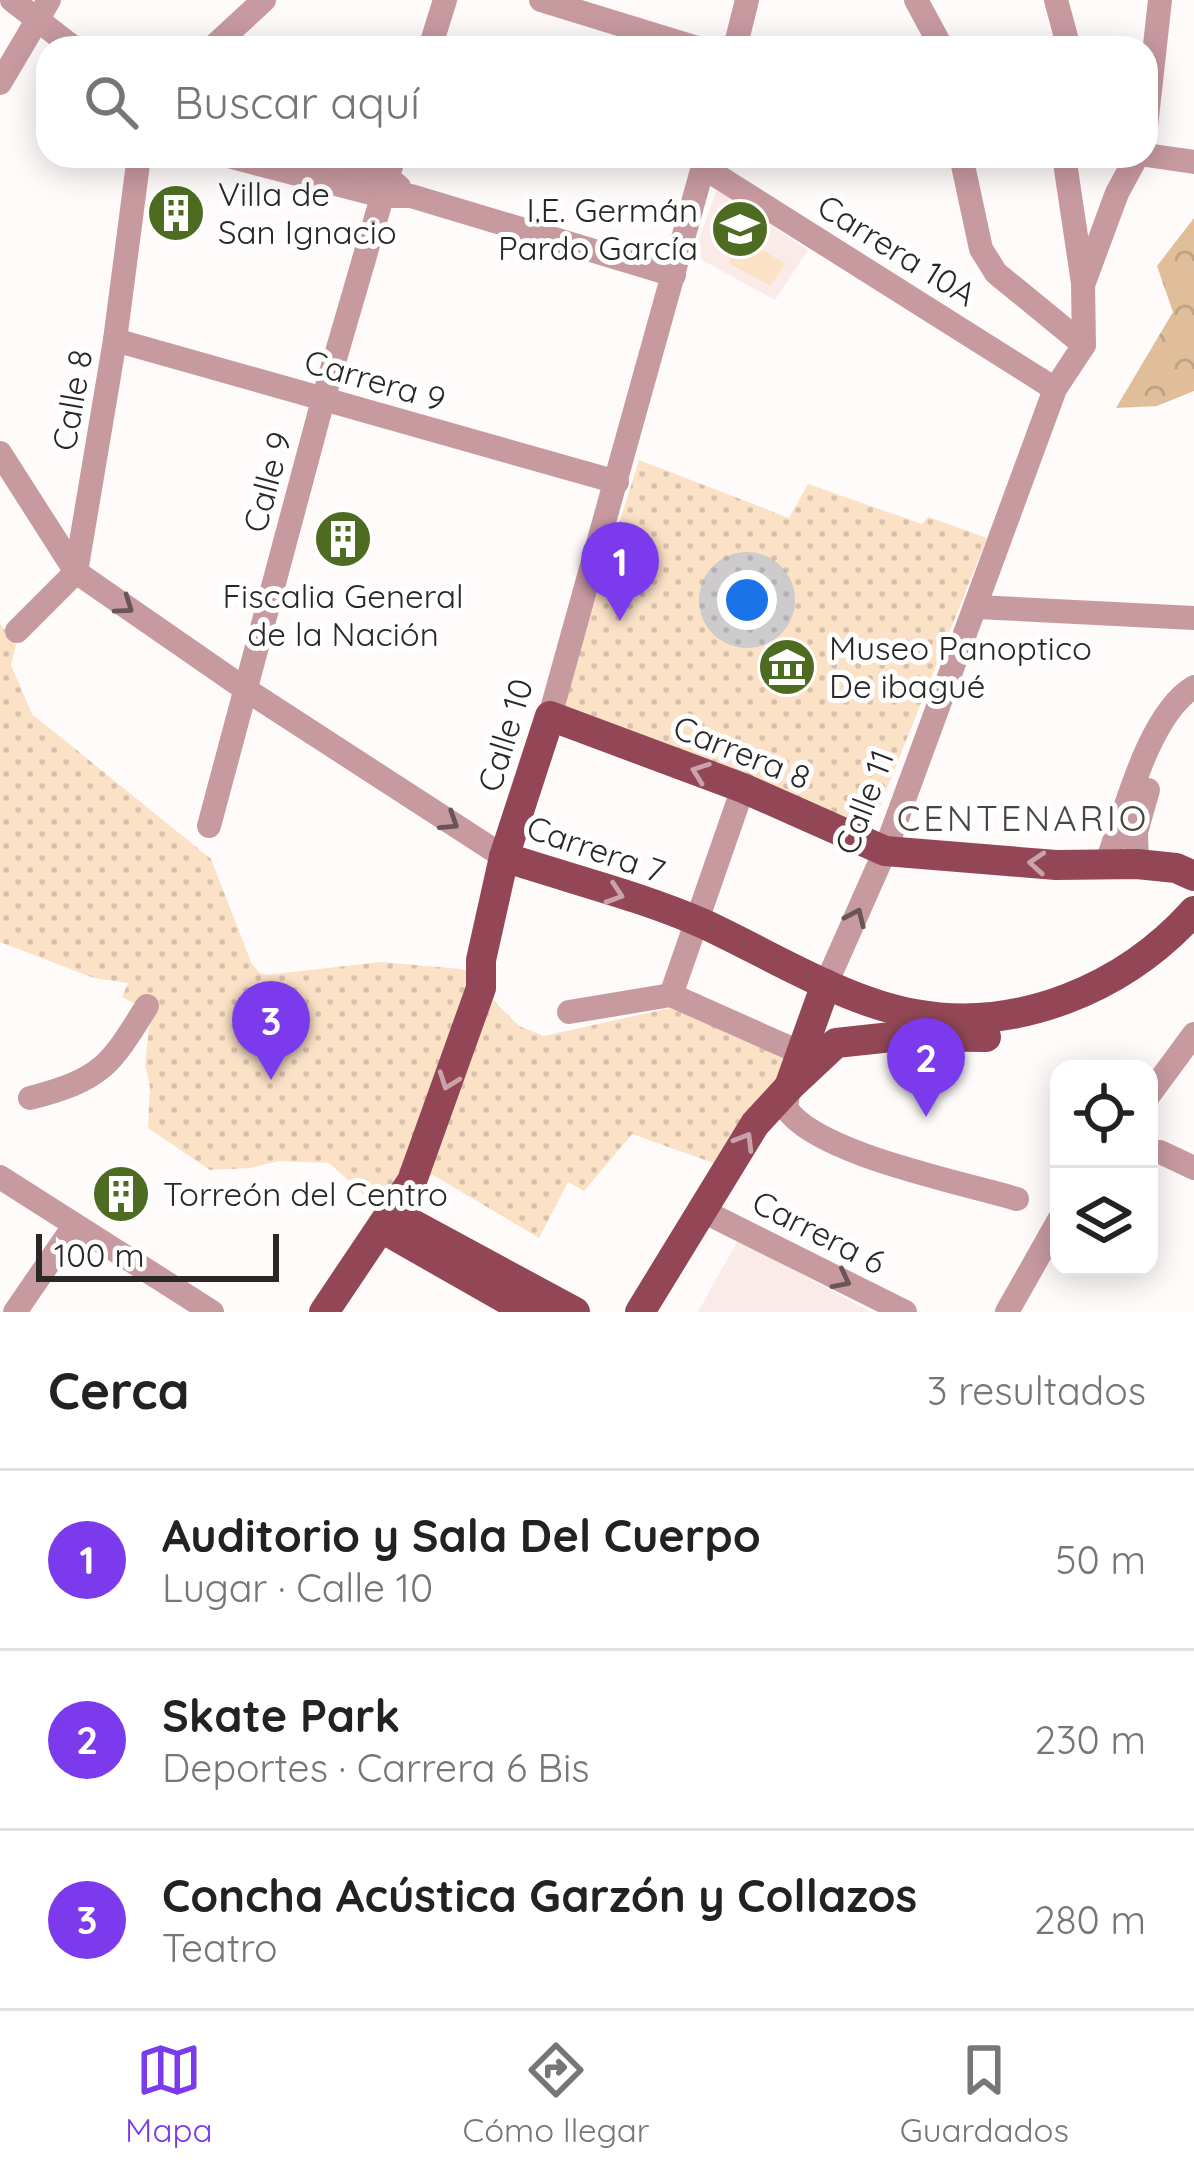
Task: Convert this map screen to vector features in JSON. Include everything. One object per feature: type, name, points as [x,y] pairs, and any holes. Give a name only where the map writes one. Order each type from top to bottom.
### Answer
[{"type":"main road","name":"Carrera 8","points":[[550,716],[743,788],[885,851],[1137,864],[1177,868],[1194,876]]},
{"type":"main road","name":"Calle 10","points":[[324,1312],[418,1166],[482,981],[481,960],[504,857],[550,716]]},
{"type":"main road","name":"Carrera 7","points":[[504,857],[700,922],[826,984],[911,1014],[963,1019],[997,1018],[1082,996],[1182,947],[1194,911]]},
{"type":"main road","points":[[640,1312],[755,1124],[789,1087],[810,1052],[853,1039],[996,1036],[1058,1020],[1078,1014],[1182,947]]},
{"type":"main road","name":"Calle 11","points":[[810,1052],[826,984]]},
{"type":"main road","points":[[387,1220],[530,1312]]},
{"type":"main road","points":[[387,1220],[575,1312]]},
{"type":"street","points":[[12,0],[44,9],[65,36]]},
{"type":"street","points":[[225,36],[263,0]]},
{"type":"street","points":[[434,36],[445,0]]},
{"type":"street","points":[[541,0],[658,36]]},
{"type":"street","points":[[738,36],[747,0]]},
{"type":"street","points":[[916,0],[936,36]]},
{"type":"street","points":[[1056,0],[1066,36]]},
{"type":"street","points":[[1156,36],[1160,0]]},
{"type":"street","points":[[0,83],[44,9]]},
{"type":"street","points":[[1158,158],[1189,162]]},
{"type":"street","name":"Calle 8","points":[[76,572],[116,340],[138,168]]},
{"type":"street","points":[[324,168],[388,176],[410,196],[674,275]]},
{"type":"street","name":"Calle 10","points":[[550,716],[703,168]]},
{"type":"street","name":"Carrera 10A","points":[[716,168],[1055,389]]},
{"type":"street","points":[[964,168],[981,249],[996,274],[1084,345]]},
{"type":"street","points":[[1066,168],[1083,285],[1084,345]]},
{"type":"street","points":[[1083,285],[1117,193],[1134,168]]},
{"type":"street","name":"Calle 9","points":[[208,826],[388,176]]},
{"type":"street","points":[[1068,188],[1090,194],[1117,193]]},
{"type":"street","name":"Carrera 9","points":[[116,340],[617,482]]},
{"type":"street","name":"Calle 11","points":[[826,984],[885,851],[1055,389],[1084,345]]},
{"type":"street","name":"Carrera 7","points":[[0,453],[76,572],[245,689],[504,857]]},
{"type":"street","points":[[17,631],[76,572]]},
{"type":"street","points":[[977,607],[1194,618]]},
{"type":"street","points":[[1106,865],[1157,731],[1169,707],[1194,687]]},
{"type":"street","points":[[1137,864],[1136,832],[1147,793],[1181,716],[1194,704]]},
{"type":"street","points":[[671,995],[743,788]]},
{"type":"street","points":[[569,1012],[671,995],[810,1052]]},
{"type":"street","points":[[30,1098],[99,1072],[112,1062],[147,1006]]},
{"type":"street","points":[[1158,1083],[1194,1034]]},
{"type":"street","points":[[789,1087],[786,1108],[795,1122],[828,1143],[1017,1199]]},
{"type":"street","points":[[1160,1153],[1194,1168]]},
{"type":"street","points":[[0,1177],[212,1312]]},
{"type":"street","name":"Carrera 6","points":[[703,1211],[905,1312]]},
{"type":"street","points":[[15,1312],[74,1226]]},
{"type":"street","points":[[1007,1312],[1050,1236]]},
{"type":"shaded area","name":"I.E. Germán Pardo García","points":[[717,189],[808,250],[775,300],[693,255]]},
{"type":"shaded area","points":[[741,236],[785,264],[770,286],[729,263]]},
{"type":"shaded area","points":[[639,460],[789,518],[808,484],[922,524],[928,517],[987,538],[872,826],[569,717],[563,704]]},
{"type":"shaded area","points":[[0,624],[16,645],[11,665],[32,714],[211,859],[259,973],[381,962],[461,969],[473,972],[481,988],[519,1026],[544,1036],[684,1005],[799,1052],[719,1165],[632,1134],[584,1191],[568,1182],[539,1238],[433,1175],[412,1181],[380,1209],[329,1163],[279,1161],[210,1170],[148,1128],[150,1086],[145,1065],[151,1012],[122,997],[128,983],[94,978],[0,942]]},
{"type":"shaded area","points":[[738,1240],[871,1312],[698,1312]]},
{"type":"green space","points":[[1194,218],[1194,391],[1157,406],[1116,408],[1173,312],[1157,266]]},
{"type":"place","name":"Villa de San Ignacio","points":[[176,213]]},
{"type":"place","name":"I.E. Germán Pardo García","points":[[740,229]]},
{"type":"place","name":"Fiscalia General de la Nación","points":[[343,539]]},
{"type":"place","name":"Auditorio y Sala Del Cuerpo","points":[[620,621]]},
{"type":"place","name":"Museo Panoptico De ibagué","points":[[787,667]]},
{"type":"place","name":"Concha Acústica Garzón y Collazos","points":[[271,1080]]},
{"type":"place","name":"Skate Park","points":[[926,1117]]},
{"type":"place","name":"Torreón del Centro","points":[[121,1194]]},
{"type":"district","name":"CENTENARIO","points":[[1023,818]]}]
